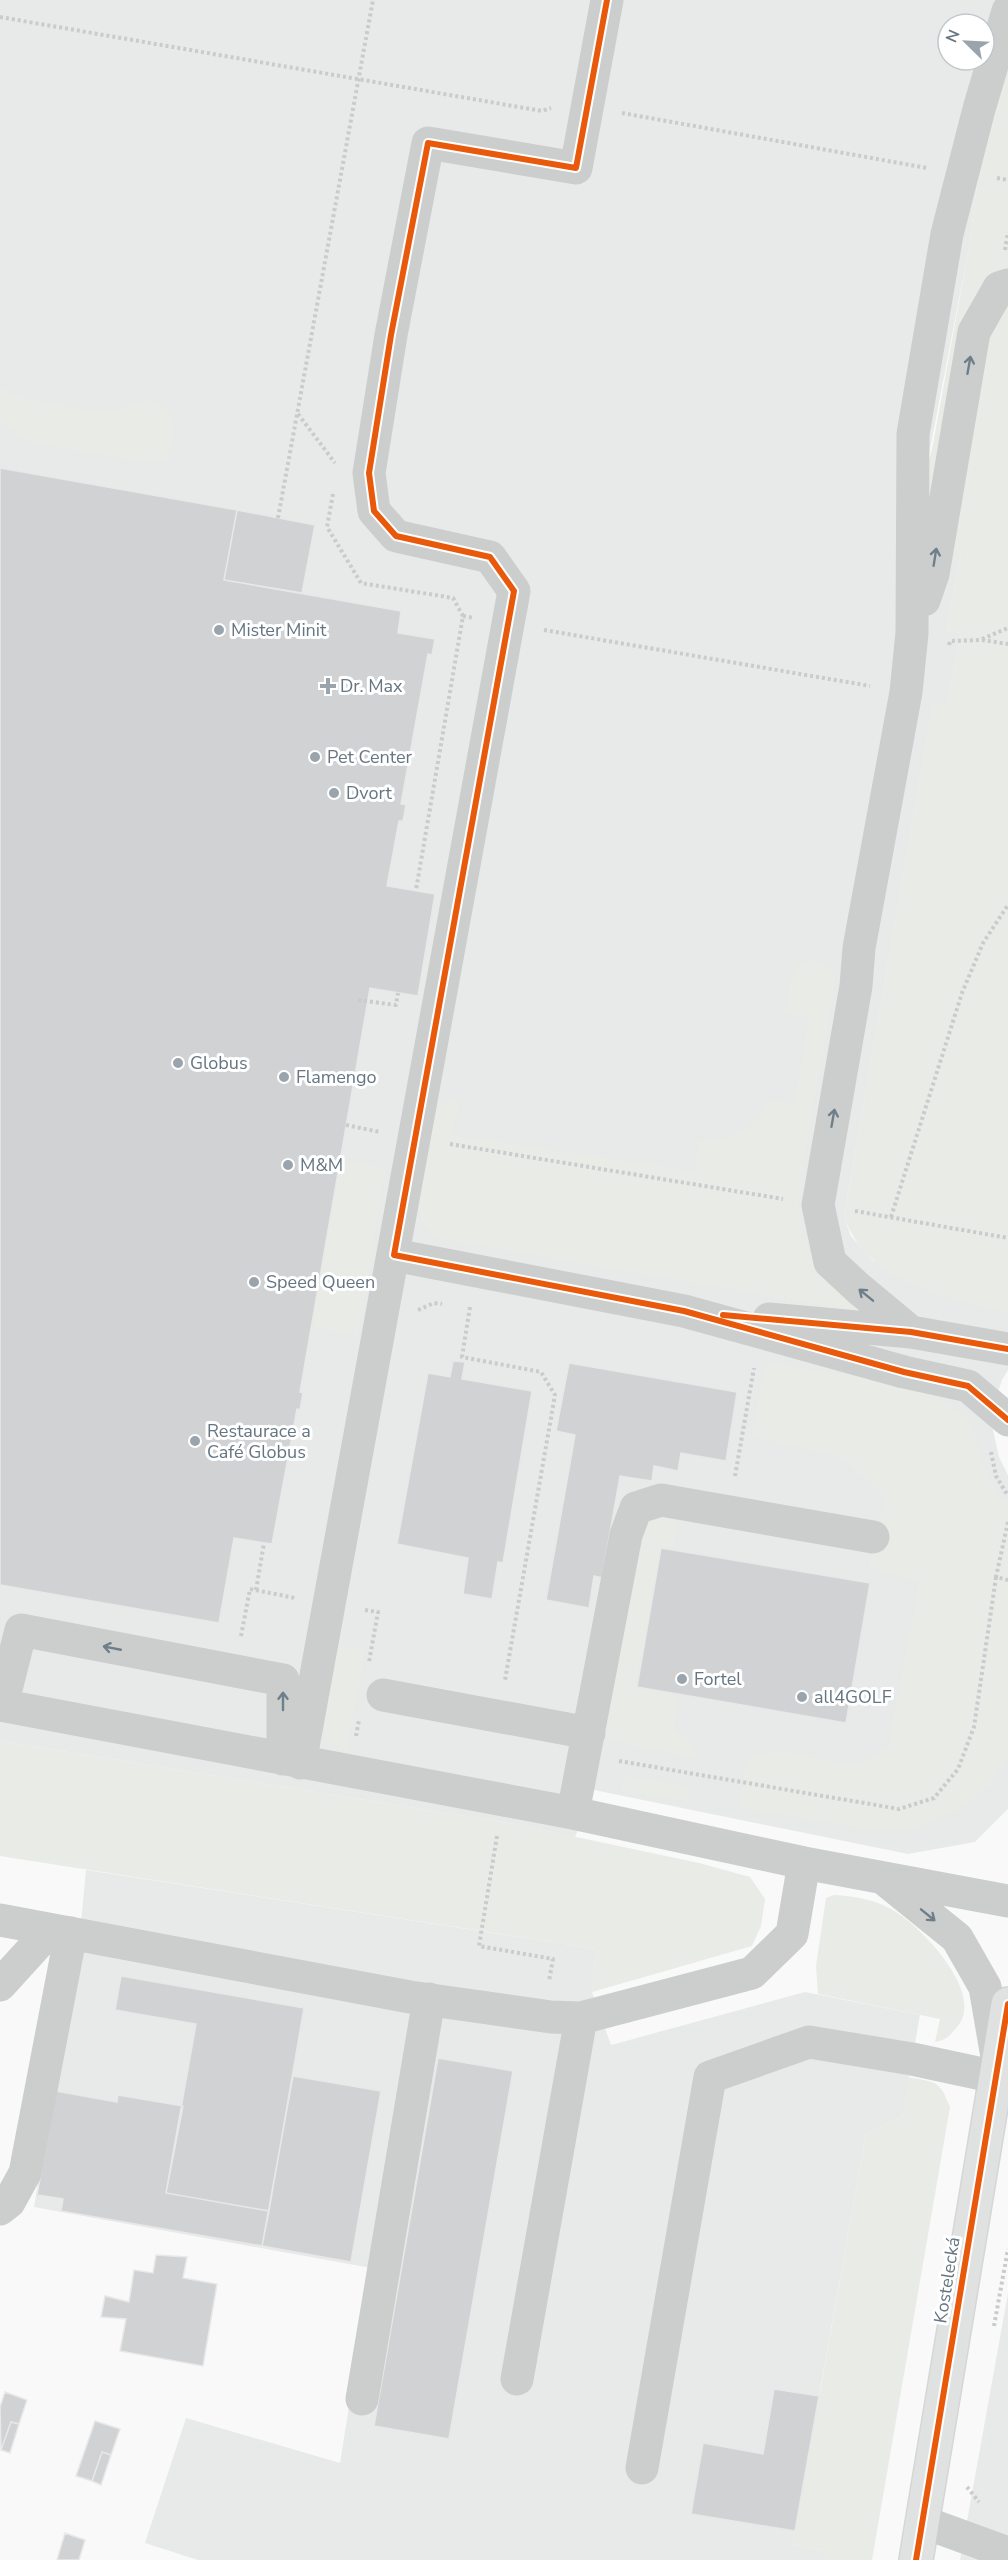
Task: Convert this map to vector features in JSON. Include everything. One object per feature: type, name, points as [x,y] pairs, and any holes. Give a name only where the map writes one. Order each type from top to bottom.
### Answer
[{"type":"main road","name":"Kostelecká","points":[[916,2560],[1008,2004]]},
{"type":"lane","points":[[291,1761],[328,1604],[394,1255],[514,591],[490,557],[396,536],[374,511],[354,471],[391,336],[428,143],[576,168],[607,0]]},
{"type":"lane","points":[[911,1332],[830,1262],[818,1205],[856,986],[859,948],[906,692],[912,633],[913,434],[947,234],[1008,11]]},
{"type":"lane","points":[[912,633],[933,574],[975,332],[999,288],[1008,285]]},
{"type":"lane","points":[[394,1255],[684,1311],[904,1372],[968,1386],[1008,1420]]},
{"type":"lane","points":[[684,1311],[911,1332],[1008,1349]]},
{"type":"lane","points":[[573,1813],[626,1535],[636,1509],[661,1500],[873,1537]]},
{"type":"lane","points":[[291,1761],[283,1680],[21,1630],[1,1705],[502,1802],[573,1813],[804,1863],[1008,1901]]},
{"type":"lane","points":[[382,1695],[498,1716],[587,1744]]},
{"type":"lane","points":[[0,1920],[429,2000],[551,2017],[581,2018],[752,1973],[792,1934],[804,1863]]},
{"type":"lane","points":[[642,2468],[710,2077],[809,2042],[997,2071],[985,1987],[957,1938],[883,1877]]},
{"type":"lane","points":[[0,1985],[61,1931]]},
{"type":"lane","points":[[0,2209],[9,2202],[25,2173],[61,1931]]},
{"type":"lane","points":[[362,2399],[429,2000]]},
{"type":"lane","points":[[517,2379],[581,2018]]},
{"type":"lane","points":[[923,2522],[1008,2553]]},
{"type":"path","points":[[278,518],[373,0]]},
{"type":"path","points":[[0,16],[542,111],[552,108]]},
{"type":"path","points":[[615,112],[962,174]]},
{"type":"path","points":[[297,413],[354,471],[327,527],[361,584],[453,598],[463,616],[416,890]]},
{"type":"path","points":[[508,624],[906,692]]},
{"type":"path","points":[[982,640],[1008,628]]},
{"type":"path","points":[[950,641],[982,640],[1008,644]]},
{"type":"path","points":[[891,1217],[962,993],[983,943],[1008,905]]},
{"type":"path","points":[[358,1000],[396,1005],[398,993]]},
{"type":"path","points":[[415,1138],[1008,1238]]},
{"type":"path","points":[[470,1307],[462,1357],[542,1372],[555,1395],[498,1716]]},
{"type":"path","points":[[728,1511],[756,1359]]},
{"type":"path","points":[[587,1744],[899,1809],[934,1798],[958,1769],[975,1727],[996,1577],[1008,1522]]},
{"type":"path","points":[[256,1590],[264,1543]]},
{"type":"path","points":[[996,1577],[1008,1580]]},
{"type":"path","points":[[241,1640],[250,1589],[378,1612]]},
{"type":"path","points":[[502,1802],[479,1946],[533,1955]]},
{"type":"path","points":[[967,2482],[967,2490],[985,2505]]},
{"type":"shaded area","points":[[0,0],[1008,0],[1008,77],[981,156],[968,253],[922,490],[961,554],[946,630],[961,633],[947,705],[933,703],[844,1217],[851,1236],[873,1261],[1008,1314],[1008,1370],[1002,1380],[990,1417],[999,1457],[1008,1475],[1008,1809],[975,1842],[908,1854],[594,1790],[575,1837],[515,1824],[0,1741]]},
{"type":"shaded area","points":[[1008,77],[1008,1314],[935,1294],[890,1273],[871,1259],[856,1240],[844,1217],[933,702],[947,704],[961,633],[946,630],[961,554],[919,543],[922,490],[933,444],[968,253],[981,156]]},
{"type":"shaded area","points":[[0,388],[23,398],[105,413],[118,411],[137,402],[158,403],[169,413],[173,421],[173,445],[165,459],[159,462],[147,462],[37,444],[20,436],[0,420]]},
{"type":"shaded area","points":[[815,959],[831,968],[836,977],[799,1190],[800,1216],[806,1241],[824,1275],[840,1293],[869,1313],[446,1240],[433,1234],[425,1226],[418,1203],[429,1128],[435,1111],[448,1102],[460,1099],[453,1135],[693,1171],[699,1140],[724,1138],[741,1132],[755,1120],[771,1100],[794,1105],[808,1018],[785,1013],[791,978],[799,965]]},
{"type":"shaded area","points":[[340,1161],[386,1168],[358,1335],[311,1327]]},
{"type":"shaded area","points":[[766,1363],[873,1379],[929,1395],[951,1406],[970,1425],[976,1437],[988,1478],[1000,1499],[1008,1500],[1008,1757],[989,1786],[967,1805],[920,1827],[877,1831],[737,1807],[749,1756],[780,1751],[859,1766],[888,1747],[919,1581],[869,1568],[885,1496],[839,1456],[751,1437]]},
{"type":"shaded area","points":[[659,1516],[677,1518],[673,1550],[661,1548],[638,1687],[678,1695],[674,1728],[695,1747],[693,1757],[599,1739],[641,1527]]},
{"type":"shaded area","points":[[337,1645],[365,1650],[347,1752],[340,1750],[326,1738],[324,1724]]},
{"type":"shaded area","points":[[0,1741],[515,1824],[699,1863],[750,1877],[765,1899],[761,1926],[752,1946],[592,1992],[596,1949],[0,1856]]},
{"type":"shaded area","points":[[624,1776],[689,1787],[687,1801],[621,1791]]},
{"type":"shaded area","points":[[86,1870],[596,1949],[592,1992],[611,2045],[805,1992],[920,2015],[902,2117],[866,2133],[819,2396],[793,2544],[826,2551],[824,2560],[198,2560],[145,2543],[186,2418],[340,2463],[371,2268],[34,2207],[78,1954]]},
{"type":"shaded area","points":[[834,1895],[866,1899],[882,1904],[908,1920],[935,1947],[958,1981],[963,1997],[964,2013],[957,2027],[948,2037],[935,2042],[940,2019],[818,1994],[816,1966],[826,1898]]},
{"type":"shaded area","points":[[908,2077],[935,2084],[943,2091],[950,2107],[872,2560],[824,2560],[826,2551],[793,2544],[866,2133],[902,2117]]},
{"type":"shaded area","points":[[1008,2293],[1008,2560],[960,2560]]},
{"type":"building","name":"Globus","points":[[0,468],[237,510],[224,580],[401,611],[398,633],[435,639],[432,655],[428,654],[401,804],[406,805],[403,821],[399,821],[387,886],[435,894],[418,996],[370,988],[300,1392],[303,1393],[300,1410],[297,1409],[272,1544],[234,1538],[219,1623],[0,1585]]},
{"type":"building","points":[[237,510],[315,525],[302,593],[224,580]]},
{"type":"building","points":[[453,1361],[465,1362],[462,1379],[532,1391],[503,1563],[498,1562],[492,1599],[463,1594],[468,1558],[397,1544],[428,1373],[450,1377]]},
{"type":"building","points":[[569,1363],[737,1392],[726,1461],[681,1453],[678,1471],[654,1466],[652,1481],[620,1476],[602,1578],[594,1576],[589,1608],[546,1600],[575,1435],[556,1431]]},
{"type":"building","points":[[661,1548],[870,1583],[846,1723],[637,1687]]},
{"type":"building","points":[[121,1976],[304,2008],[269,2211],[166,2193],[196,2024],[115,2010]]},
{"type":"building","points":[[438,2058],[513,2071],[449,2439],[374,2426]]},
{"type":"building","points":[[293,2076],[381,2091],[351,2262],[262,2246]]},
{"type":"building","points":[[56,2091],[117,2102],[118,2095],[183,2106],[166,2193],[269,2211],[262,2246],[61,2211],[63,2199],[37,2195]]},
{"type":"building","points":[[156,2255],[187,2257],[183,2278],[217,2284],[203,2366],[120,2351],[126,2319],[101,2317],[105,2296],[129,2302],[134,2270],[153,2273]]},
{"type":"building","points":[[774,2389],[819,2396],[795,2531],[691,2514],[703,2443],[763,2454]]},
{"type":"building","points":[[5,2392],[27,2400],[19,2424],[11,2422],[1,2450],[0,2407]]},
{"type":"building","points":[[95,2421],[120,2429],[111,2455],[102,2452],[92,2481],[76,2476]]},
{"type":"building","points":[[11,2422],[19,2424],[10,2453],[1,2450]]},
{"type":"building","points":[[102,2452],[111,2455],[101,2485],[92,2481]]},
{"type":"building","points":[[65,2533],[85,2540],[79,2560],[57,2560]]},
{"type":"cycle path","points":[[607,0],[576,168],[428,143],[391,335],[369,473],[374,511],[396,536],[490,557],[514,591],[394,1255],[684,1311],[904,1372],[968,1386],[1008,1420]]},
{"type":"cycle path","points":[[723,1315],[911,1332],[1008,1349]]},
{"type":"cycle path","points":[[916,2560],[1008,2004]]},
{"type":"place","name":"Mister Minit","points":[[219,630]]},
{"type":"place","name":"Dr. Max","points":[[328,686]]},
{"type":"place","name":"Pet Center","points":[[315,757]]},
{"type":"place","name":"Dvort","points":[[334,793]]},
{"type":"place","name":"Globus","points":[[178,1063]]},
{"type":"place","name":"Flamengo","points":[[284,1077]]},
{"type":"place","name":"M&M","points":[[288,1165]]},
{"type":"place","name":"Speed Queen","points":[[254,1282]]},
{"type":"place","name":"Restaurace a Café Globus","points":[[195,1441]]},
{"type":"place","name":"Fortel","points":[[682,1679]]},
{"type":"place","name":"all4GOLF","points":[[802,1697]]}]
